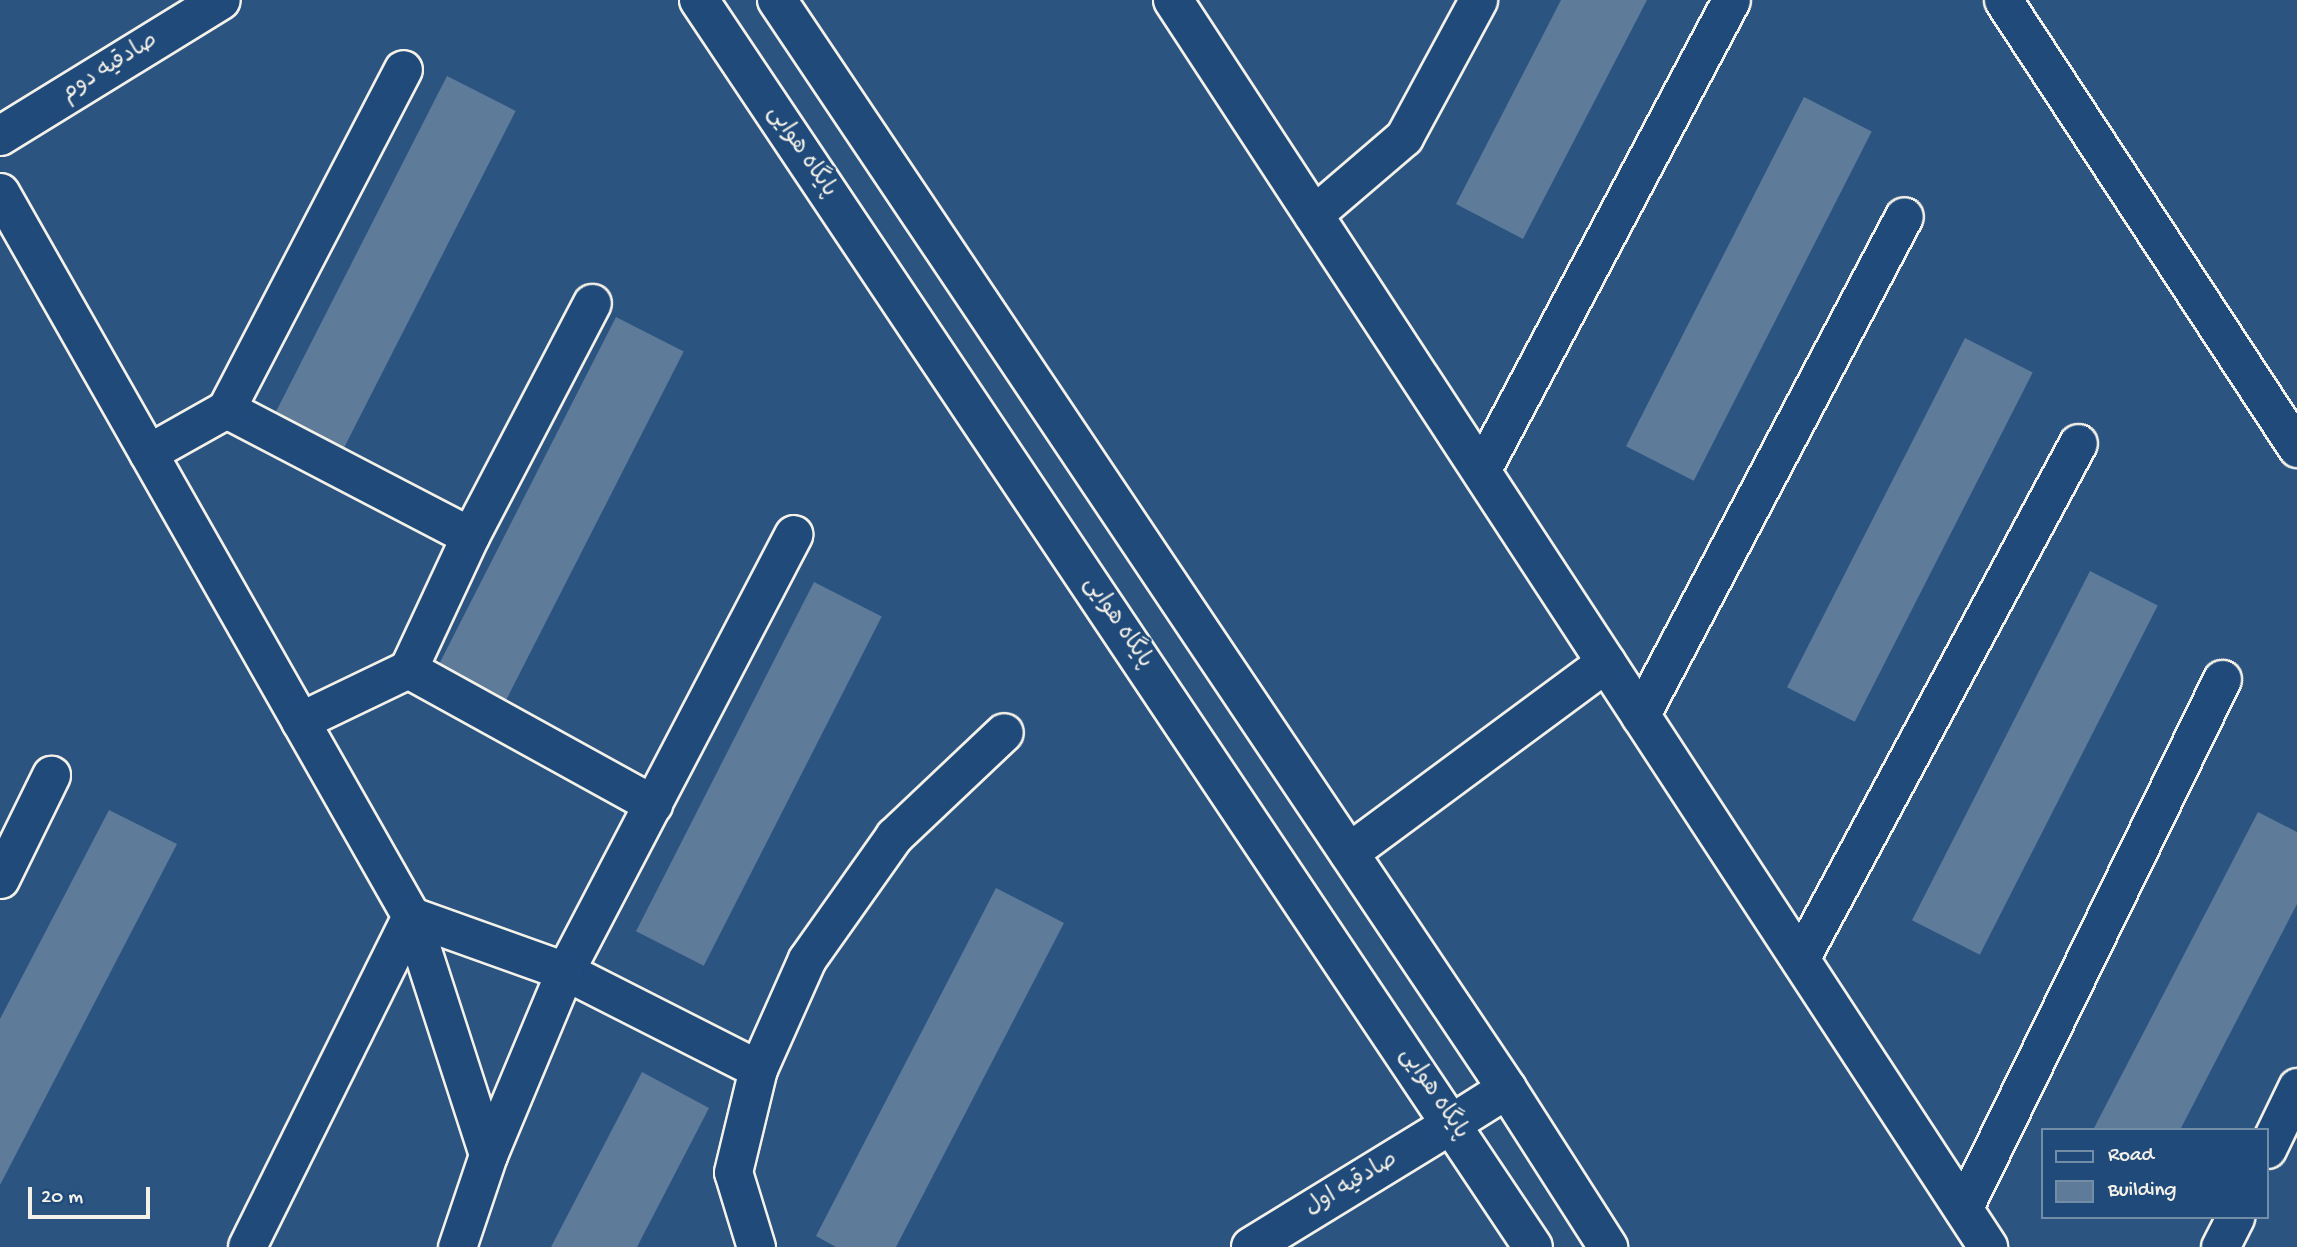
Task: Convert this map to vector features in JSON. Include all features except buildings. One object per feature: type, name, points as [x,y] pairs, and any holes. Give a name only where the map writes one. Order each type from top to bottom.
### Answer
[{"type":"main road","name":"صادقیه دوم","points":[[0,136],[221,0]]},
{"type":"main road","name":"پایگاه هوایی","points":[[699,0],[1533,1247]]},
{"type":"main road","points":[[777,0],[1507,1089],[1608,1247]]},
{"type":"main road","points":[[1173,0],[1987,1247]]},
{"type":"main road","points":[[1349,853],[1606,663]]},
{"type":"main road","name":"صادقیه اول","points":[[1251,1247],[1507,1089]]},
{"type":"street","points":[[1313,215],[1404,137],[1478,0]]},
{"type":"street","points":[[1480,471],[1731,0]]},
{"type":"street","points":[[2003,0],[2297,448]]},
{"type":"street","points":[[148,453],[226,409],[403,69]]},
{"type":"street","points":[[0,192],[411,916],[488,1155]]},
{"type":"street","points":[[1640,716],[1904,216]]},
{"type":"street","points":[[300,721],[408,669],[470,536],[592,303]]},
{"type":"street","points":[[226,409],[470,536]]},
{"type":"street","points":[[1800,959],[2078,443]]},
{"type":"street","points":[[457,1247],[488,1155],[565,971],[793,534]]},
{"type":"street","points":[[408,669],[653,804]]},
{"type":"street","points":[[1963,1209],[2222,679]]},
{"type":"street","points":[[756,1247],[733,1172],[758,1069],[807,959],[894,836],[1004,732]]},
{"type":"street","points":[[0,879],[51,775]]},
{"type":"street","points":[[411,916],[565,971],[758,1069]]},
{"type":"street","points":[[247,1247],[411,916]]},
{"type":"street","points":[[2269,1145],[2297,1087]]},
{"type":"street","points":[[2220,1247],[2234,1219]]}]
